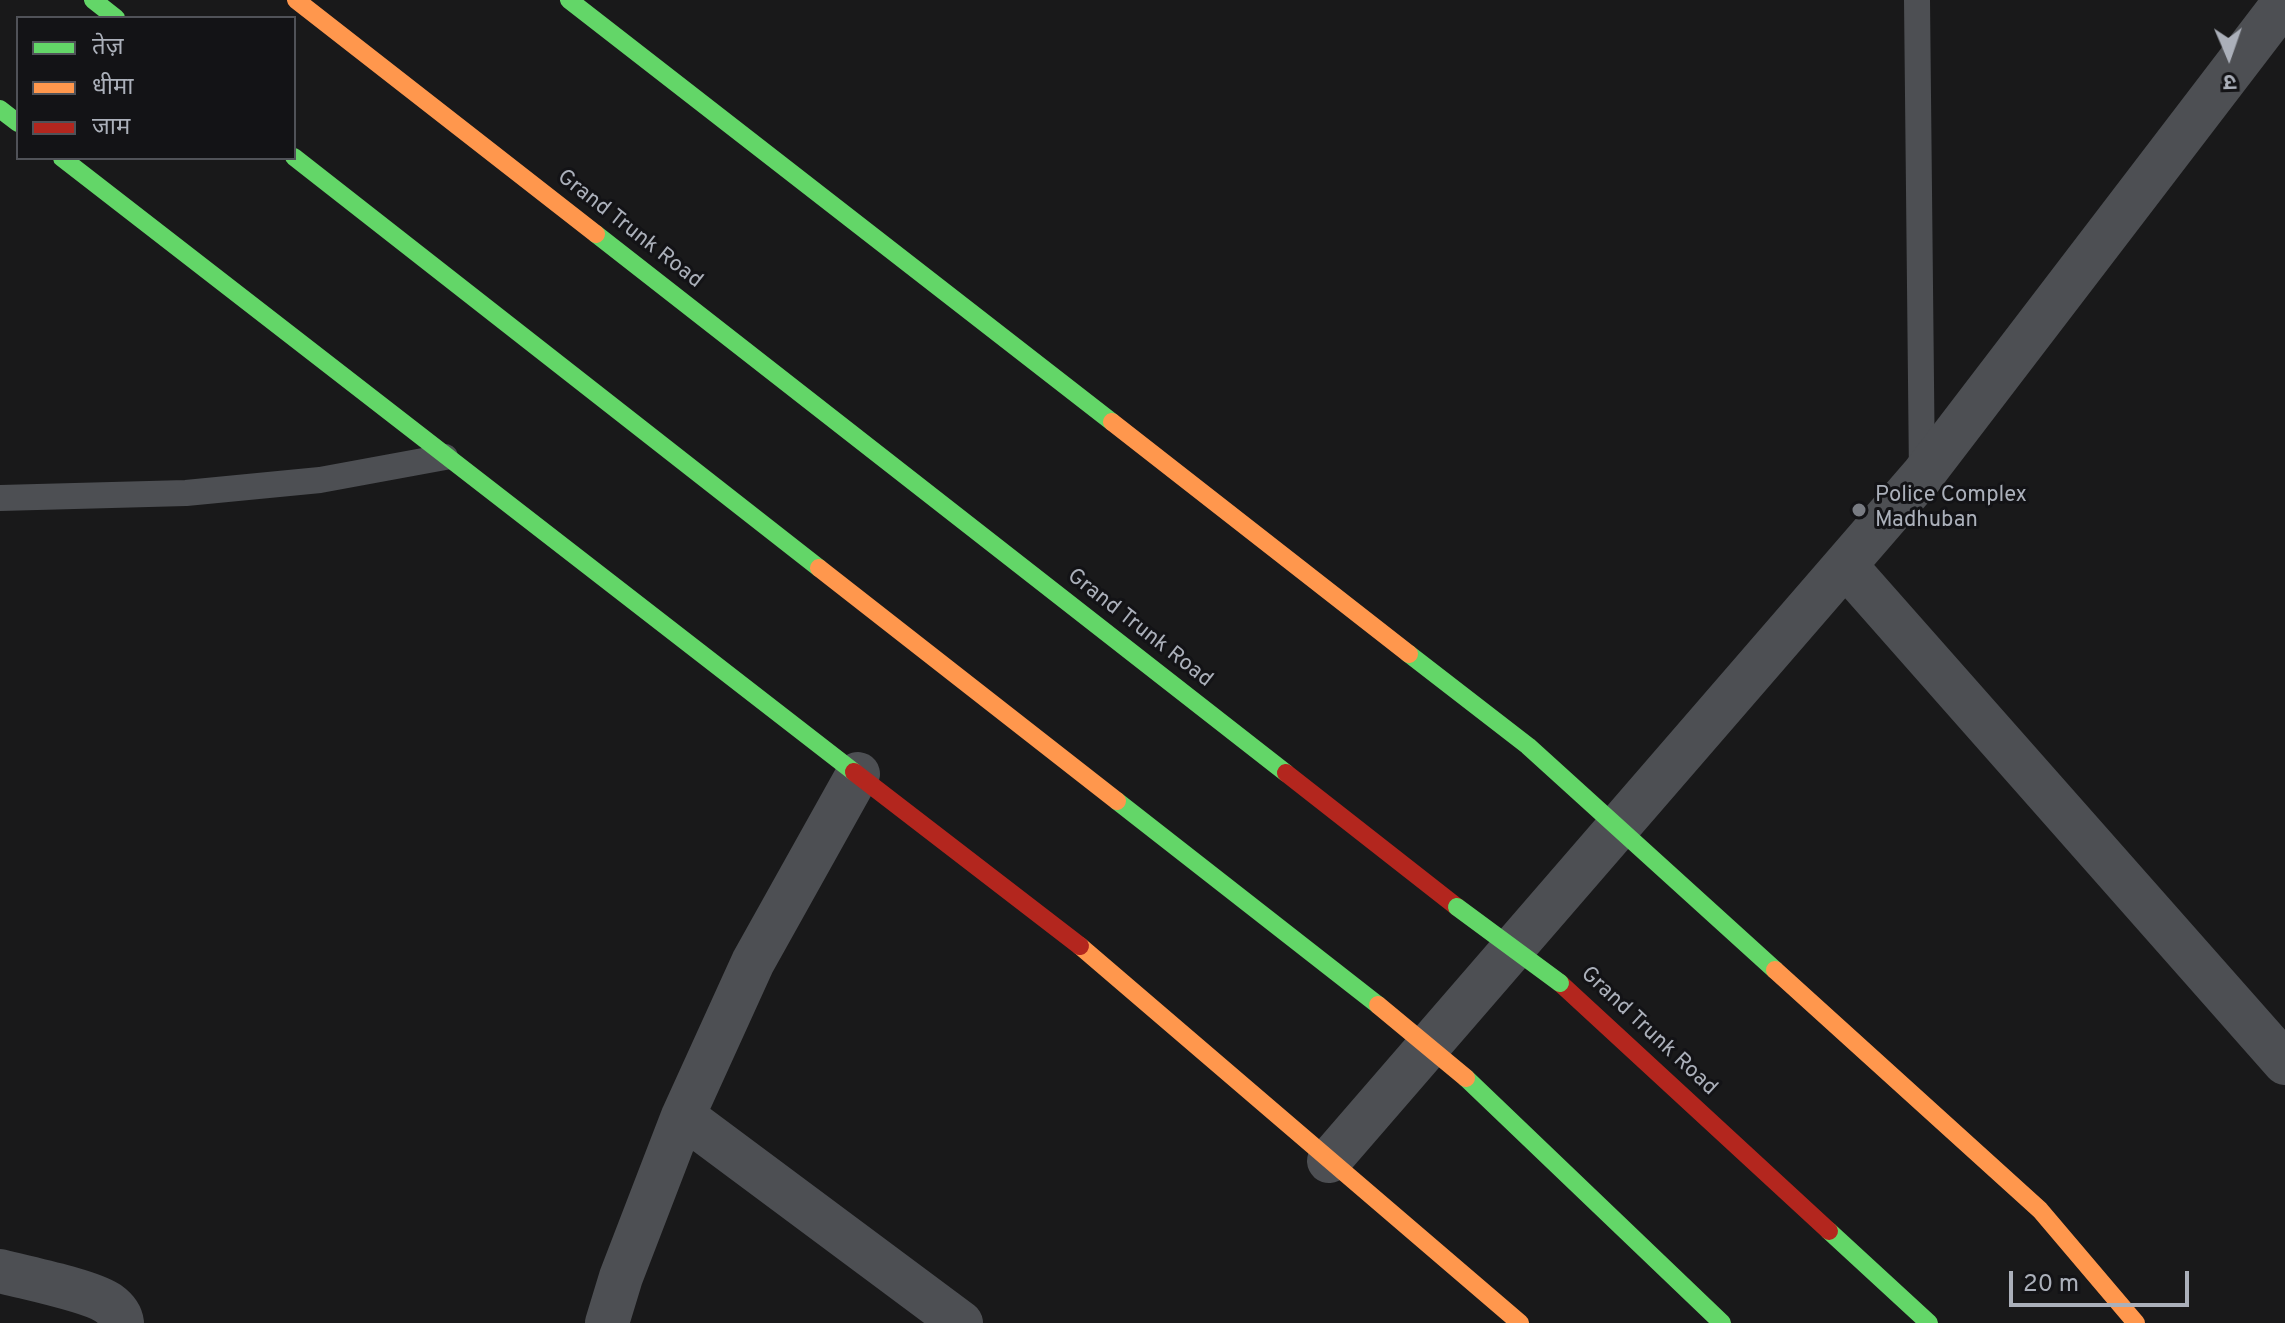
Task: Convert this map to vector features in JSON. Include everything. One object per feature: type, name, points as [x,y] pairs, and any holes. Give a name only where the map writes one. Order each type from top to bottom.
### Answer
[{"type":"main road","points":[[93,0],[113,16]]},
{"type":"main road","name":"Grand Trunk Road","points":[[296,0],[1457,907],[1560,983],[1929,1323]]},
{"type":"main road","points":[[569,0],[1528,746],[2040,1210],[2136,1323]]},
{"type":"main road","points":[[0,109],[16,121]]},
{"type":"main road","points":[[296,159],[1378,1005],[1466,1078],[1722,1323]]},
{"type":"main road","points":[[65,160],[1066,934],[1520,1323]]},
{"type":"street","points":[[1329,1161],[1922,476],[2285,1]]},
{"type":"street","points":[[1845,565],[2285,1063]]},
{"type":"street","points":[[607,1323],[621,1277],[683,1116],[753,962],[858,774]]},
{"type":"street","points":[[683,1116],[961,1323]]},
{"type":"street","points":[[0,1271],[108,1303],[121,1316],[122,1323]]},
{"type":"lane","points":[[1917,0],[1922,476]]},
{"type":"lane","points":[[0,498],[201,492],[320,480],[445,457]]},
{"type":"traffic: fast","points":[[93,0],[113,16]]},
{"type":"traffic: fast","points":[[569,0],[1112,422]]},
{"type":"traffic: fast","points":[[0,109],[16,121]]},
{"type":"traffic: fast","points":[[296,159],[819,568]]},
{"type":"traffic: fast","points":[[65,160],[854,772]]},
{"type":"traffic: fast","points":[[596,234],[1286,773]]},
{"type":"traffic: fast","points":[[1409,654],[1528,746],[1775,970]]},
{"type":"traffic: fast","points":[[1117,801],[1378,1005]]},
{"type":"traffic: fast","points":[[1457,907],[1560,983]]},
{"type":"traffic: fast","points":[[1466,1078],[1722,1323]]},
{"type":"traffic: fast","points":[[1829,1231],[1929,1323]]},
{"type":"traffic: slow","points":[[296,0],[596,234]]},
{"type":"traffic: slow","points":[[1112,422],[1409,654]]},
{"type":"traffic: slow","points":[[819,568],[1117,801]]},
{"type":"traffic: slow","points":[[1080,946],[1520,1323]]},
{"type":"traffic: slow","points":[[1775,970],[2040,1210],[2136,1323]]},
{"type":"traffic: slow","points":[[1378,1005],[1466,1078]]},
{"type":"traffic: jam","points":[[854,772],[1080,946]]},
{"type":"traffic: jam","points":[[1286,773],[1457,907]]},
{"type":"traffic: jam","points":[[1560,983],[1829,1231]]},
{"type":"place","name":"Police Complex Madhuban","points":[[1859,510]]}]
